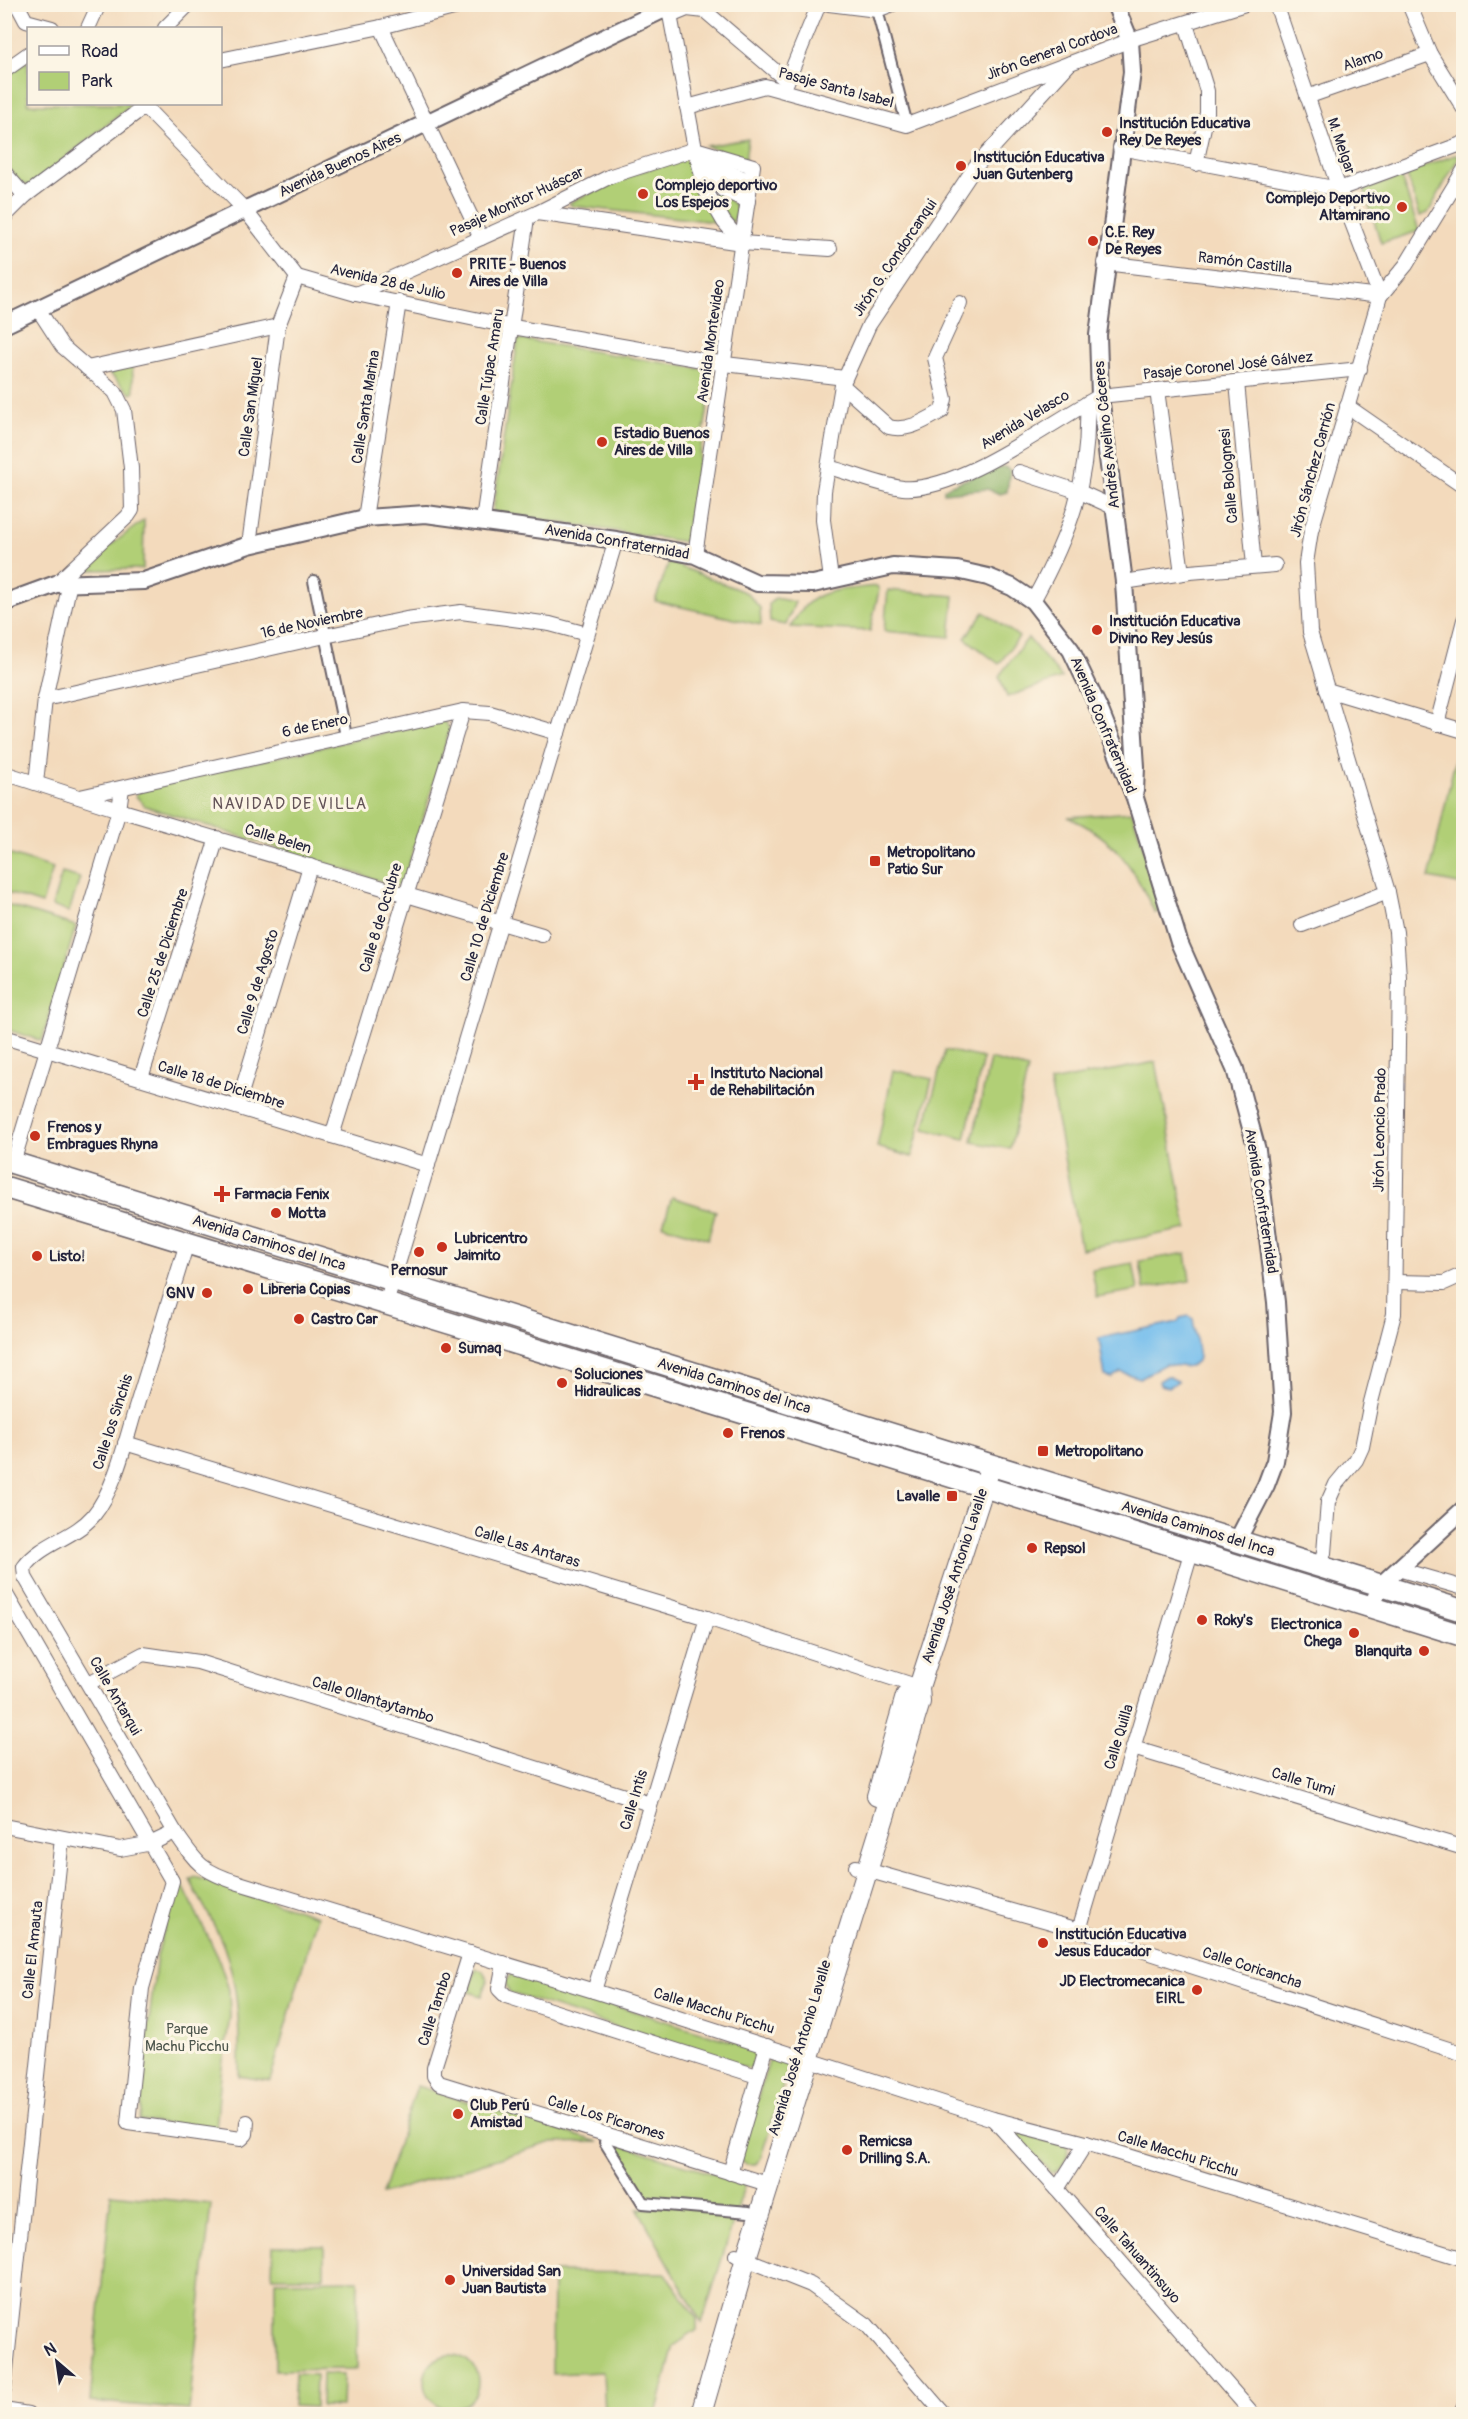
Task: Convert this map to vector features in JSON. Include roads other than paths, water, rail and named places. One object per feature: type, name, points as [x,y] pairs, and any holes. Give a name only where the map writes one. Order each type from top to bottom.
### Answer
[{"type":"main road","name":"Avenida Caminos del Inca","points":[[9,1161],[1464,1611]]},
{"type":"main road","name":"Avenida Caminos del Inca","points":[[4,1187],[1464,1636]]},
{"type":"main road","name":"Avenida José Antonio Lavalle","points":[[687,2415],[765,2183],[862,1869],[920,1702],[919,1687],[991,1465]]},
{"type":"main road","name":"Avenida José Antonio Lavalle","points":[[701,2415],[741,2257],[749,2212],[765,2183]]},
{"type":"street","points":[[17,4],[26,21],[48,27]]},
{"type":"street","points":[[88,27],[99,4]]},
{"type":"street","points":[[166,27],[189,4]]},
{"type":"street","points":[[222,60],[381,27],[469,4]]},
{"type":"street","points":[[742,243],[723,222],[706,190],[695,149],[671,8],[705,11],[785,86],[819,4]]},
{"type":"street","points":[[829,4],[877,10],[893,4]]},
{"type":"street","name":"Andrés Avelino Cáceres","points":[[1115,4],[1130,41],[1132,72],[1105,263],[1094,399],[1115,508],[1124,582],[1136,767],[1134,798]]},
{"type":"street","name":"Jirón General Cordova","points":[[908,125],[1130,41],[1245,4]]},
{"type":"street","name":"M. Melgar","points":[[1276,4],[1339,189],[1380,296]]},
{"type":"street","points":[[1409,4],[1430,54],[1464,109]]},
{"type":"street","name":"Avenida Buenos Aires","points":[[4,325],[671,8]]},
{"type":"street","points":[[877,10],[908,125]]},
{"type":"street","points":[[1186,24],[1207,91],[1207,113],[1197,164]]},
{"type":"street","points":[[381,27],[481,238]]},
{"type":"street","name":"Alamo","points":[[1307,97],[1430,54]]},
{"type":"street","points":[[4,71],[27,55]]},
{"type":"street","name":"Jirón G. Condorcanqui","points":[[831,579],[823,520],[824,491],[844,382],[869,325],[975,167],[1070,63]]},
{"type":"street","name":"Pasaje Santa Isabel","points":[[687,107],[765,86],[785,86],[908,125]]},
{"type":"street","points":[[4,217],[25,196],[144,105]]},
{"type":"street","points":[[146,105],[244,210],[297,277]]},
{"type":"street","points":[[1120,148],[1339,189],[1464,143]]},
{"type":"street","points":[[695,149],[709,165],[723,190],[748,201]]},
{"type":"street","name":"Avenida Montevideo","points":[[695,149],[753,166],[695,555]]},
{"type":"street","name":"Pasaje Monitor Huáscar","points":[[356,294],[532,215],[629,168],[695,149]]},
{"type":"street","points":[[709,165],[751,181]]},
{"type":"street","points":[[1380,296],[1406,265],[1464,170]]},
{"type":"street","points":[[4,172],[25,196]]},
{"type":"street","points":[[532,215],[742,243],[830,249]]},
{"type":"street","name":"Calle Túpac Amaru","points":[[483,520],[532,215]]},
{"type":"street","name":"Ramón Castilla","points":[[1105,263],[1380,296]]},
{"type":"street","name":"Avenida 28 de Julio","points":[[297,277],[356,294],[513,327],[844,382]]},
{"type":"street","name":"Calle San Miguel","points":[[249,545],[278,326],[297,277]]},
{"type":"street","name":"Jirón Sánchez Carrión","points":[[1327,690],[1310,632],[1306,563],[1311,531],[1380,296]]},
{"type":"street","name":"Calle Santa Marina","points":[[365,518],[399,302]]},
{"type":"street","points":[[844,382],[889,427],[899,429],[912,426],[942,411],[945,399],[934,358],[960,303]]},
{"type":"street","points":[[36,783],[45,699],[63,583],[132,510],[131,468],[124,410],[115,392],[62,346],[38,309]]},
{"type":"street","points":[[87,368],[278,326]]},
{"type":"street","name":"Pasaje Coronel José Gálvez","points":[[1094,399],[1157,390],[1360,369]]},
{"type":"street","name":"Calle Bolognesi","points":[[1237,382],[1254,566]]},
{"type":"street","points":[[1157,390],[1182,573]]},
{"type":"street","points":[[1033,601],[1059,553],[1080,492],[1094,399]]},
{"type":"street","name":"Avenida Velasco","points":[[828,467],[904,488],[939,482],[979,466],[1022,444],[1094,399]]},
{"type":"street","points":[[1347,406],[1464,487]]},
{"type":"street","points":[[1019,472],[1080,492],[1115,508]]},
{"type":"street","name":"Avenida Confraternidad","points":[[4,603],[63,583],[144,581],[249,545],[365,518],[426,514],[616,540],[695,555],[757,583],[813,584],[894,567],[957,570],[988,577],[1012,587],[1033,601],[1071,650],[1101,712],[1134,798],[1179,942],[1235,1069],[1257,1150],[1276,1302],[1283,1412],[1275,1461],[1266,1485],[1237,1541],[1231,1565]]},
{"type":"street","name":"Calle 10 de Diciembre","points":[[386,1304],[616,540]]},
{"type":"street","points":[[1124,582],[1182,573],[1275,565]]},
{"type":"street","points":[[314,581],[346,736]]},
{"type":"street","name":"16 de Noviembre","points":[[45,699],[406,619],[460,612],[550,624],[587,634]]},
{"type":"street","points":[[1437,724],[1464,620]]},
{"type":"street","points":[[1327,690],[1464,731]]},
{"type":"street","name":"Jirón Leoncio Prado","points":[[1320,1566],[1324,1553],[1325,1522],[1329,1502],[1336,1484],[1351,1466],[1362,1447],[1394,1314],[1399,977],[1396,932],[1388,892],[1327,690]]},
{"type":"street","name":"6 de Enero","points":[[79,798],[463,711],[490,712],[558,733]]},
{"type":"street","name":"Calle 8 de Octubre","points":[[332,1136],[463,711]]},
{"type":"street","name":"Calle Belen","points":[[4,773],[79,798],[542,935]]},
{"type":"street","points":[[9,1161],[48,1051],[119,810],[122,788]]},
{"type":"street","name":"Calle 25 de Diciembre","points":[[141,1078],[217,838]]},
{"type":"street","name":"Calle 9 de Agosto","points":[[237,1107],[310,866]]},
{"type":"street","points":[[1302,925],[1388,892]]},
{"type":"street","name":"Calle 18 de Diciembre","points":[[4,1037],[428,1166]]},
{"type":"street","name":"Calle los Sinchis","points":[[25,1577],[24,1567],[31,1558],[80,1528],[94,1515],[105,1498],[125,1443],[187,1243]]},
{"type":"street","points":[[1396,1282],[1444,1283],[1464,1274]]},
{"type":"street","name":"Calle Las Antaras","points":[[125,1443],[707,1618],[919,1687]]},
{"type":"street","points":[[1371,1608],[1381,1585],[1464,1509]]},
{"type":"street","name":"Calle Quilla","points":[[1079,1930],[1191,1553]]},
{"type":"street","points":[[1398,1569],[1464,1588]]},
{"type":"street","name":"Calle Antarqui","points":[[25,1577],[175,1832]]},
{"type":"street","points":[[4,1591],[170,1874],[172,1887],[142,1988],[128,2123],[241,2139],[246,2134],[247,2122]]},
{"type":"street","name":"Calle Intis","points":[[594,1991],[707,1618]]},
{"type":"street","name":"Calle Ollantaytambo","points":[[89,1683],[143,1654],[198,1662],[650,1804]]},
{"type":"street","name":"Calle Tumi","points":[[1133,1748],[1464,1848]]},
{"type":"street","points":[[4,1826],[120,1849],[152,1843],[175,1832]]},
{"type":"street","name":"Calle Macchu Picchu","points":[[175,1832],[201,1867],[213,1875],[594,1991],[804,2057],[993,2120],[1086,2143],[1464,2259]]},
{"type":"street","name":"Calle El Amauta","points":[[4,2388],[62,1838]]},
{"type":"street","name":"Calle Coricancha","points":[[862,1869],[1079,1930],[1464,2054]]},
{"type":"street","name":"Calle Tambo","points":[[434,2076],[434,2068],[470,1953]]},
{"type":"street","points":[[504,1963],[498,1985],[506,1996],[757,2076]]},
{"type":"street","points":[[730,2173],[767,2046]]},
{"type":"street","name":"Calle Los Picarones","points":[[434,2076],[439,2083],[765,2183]]},
{"type":"street","name":"Calle Tahuantinsuyo","points":[[993,2120],[1057,2189],[1252,2415]]},
{"type":"street","points":[[608,2136],[605,2142],[643,2203],[749,2212]]},
{"type":"street","points":[[1057,2189],[1086,2143]]},
{"type":"street","points":[[741,2257],[811,2285],[867,2325],[944,2415]]},
{"type":"street","points":[[1461,2415],[1464,2407]]},
{"type":"street","points":[[4,2409],[28,2415]]},
{"type":"water","points":[[1189,1316],[1193,1319],[1199,1358],[1192,1365],[1184,1367],[1165,1364],[1140,1378],[1121,1372],[1111,1378],[1105,1376],[1099,1338],[1178,1322],[1180,1318]]},
{"type":"water","points":[[1167,1376],[1178,1381],[1169,1387],[1160,1385],[1159,1381]]},
{"type":"place","name":"Institución Educativa Rey De Reyes","points":[[1107,132]]},
{"type":"place","name":"Institución Educativa Juan Gutenberg","points":[[961,166]]},
{"type":"place","name":"Complejo deportivo Los Espejos","points":[[643,194]]},
{"type":"place","name":"Complejo Deportivo Altamirano","points":[[1402,207]]},
{"type":"place","name":"C.E. Rey De Reyes","points":[[1093,241]]},
{"type":"place","name":"PRITE - Buenos Aires de Villa","points":[[457,273]]},
{"type":"place","name":"Estadio Buenos Aires de Villa","points":[[602,442]]},
{"type":"place","name":"Institución Educativa Divino Rey Jesús","points":[[1097,630]]},
{"type":"place","name":"Metropolitano Patio Sur","points":[[875,861]]},
{"type":"place","name":"Instituto Nacional de Rehabilitación","points":[[696,1082]]},
{"type":"place","name":"Frenos y Embragues Rhyna","points":[[35,1136]]},
{"type":"place","name":"Farmacia Fenix","points":[[222,1194]]},
{"type":"place","name":"Motta","points":[[276,1213]]},
{"type":"place","name":"Lubricentro Jaimito","points":[[442,1247]]},
{"type":"place","name":"Pernosur","points":[[419,1252]]},
{"type":"place","name":"Listo!","points":[[37,1256]]},
{"type":"place","name":"Libreria Copias","points":[[248,1289]]},
{"type":"place","name":"GNV","points":[[207,1293]]},
{"type":"place","name":"Castro Car","points":[[299,1319]]},
{"type":"place","name":"Sumaq","points":[[446,1348]]},
{"type":"place","name":"Soluciones Hidraulicas","points":[[562,1383]]},
{"type":"place","name":"Frenos","points":[[728,1433]]},
{"type":"place","name":"Metropolitano","points":[[1043,1451]]},
{"type":"place","name":"Lavalle","points":[[952,1496]]},
{"type":"place","name":"Repsol","points":[[1032,1548]]},
{"type":"place","name":"Roky's","points":[[1202,1620]]},
{"type":"place","name":"Electronica Chega","points":[[1354,1633]]},
{"type":"place","name":"Blanquita","points":[[1424,1651]]},
{"type":"place","name":"Institución Educativa Jesus Educador","points":[[1043,1943]]},
{"type":"place","name":"JD Electromecanica EIRL","points":[[1197,1990]]},
{"type":"place","name":"Club Perú Amistad","points":[[458,2114]]},
{"type":"place","name":"Remicsa Drilling S.A.","points":[[847,2150]]},
{"type":"place","name":"Universidad San Juan Bautista","points":[[450,2280]]},
{"type":"district","name":"NAVIDAD DE VILLA","points":[[290,804]]},
{"type":"park label","name":"Parque Machu Picchu","points":[[187,2038]]}]
